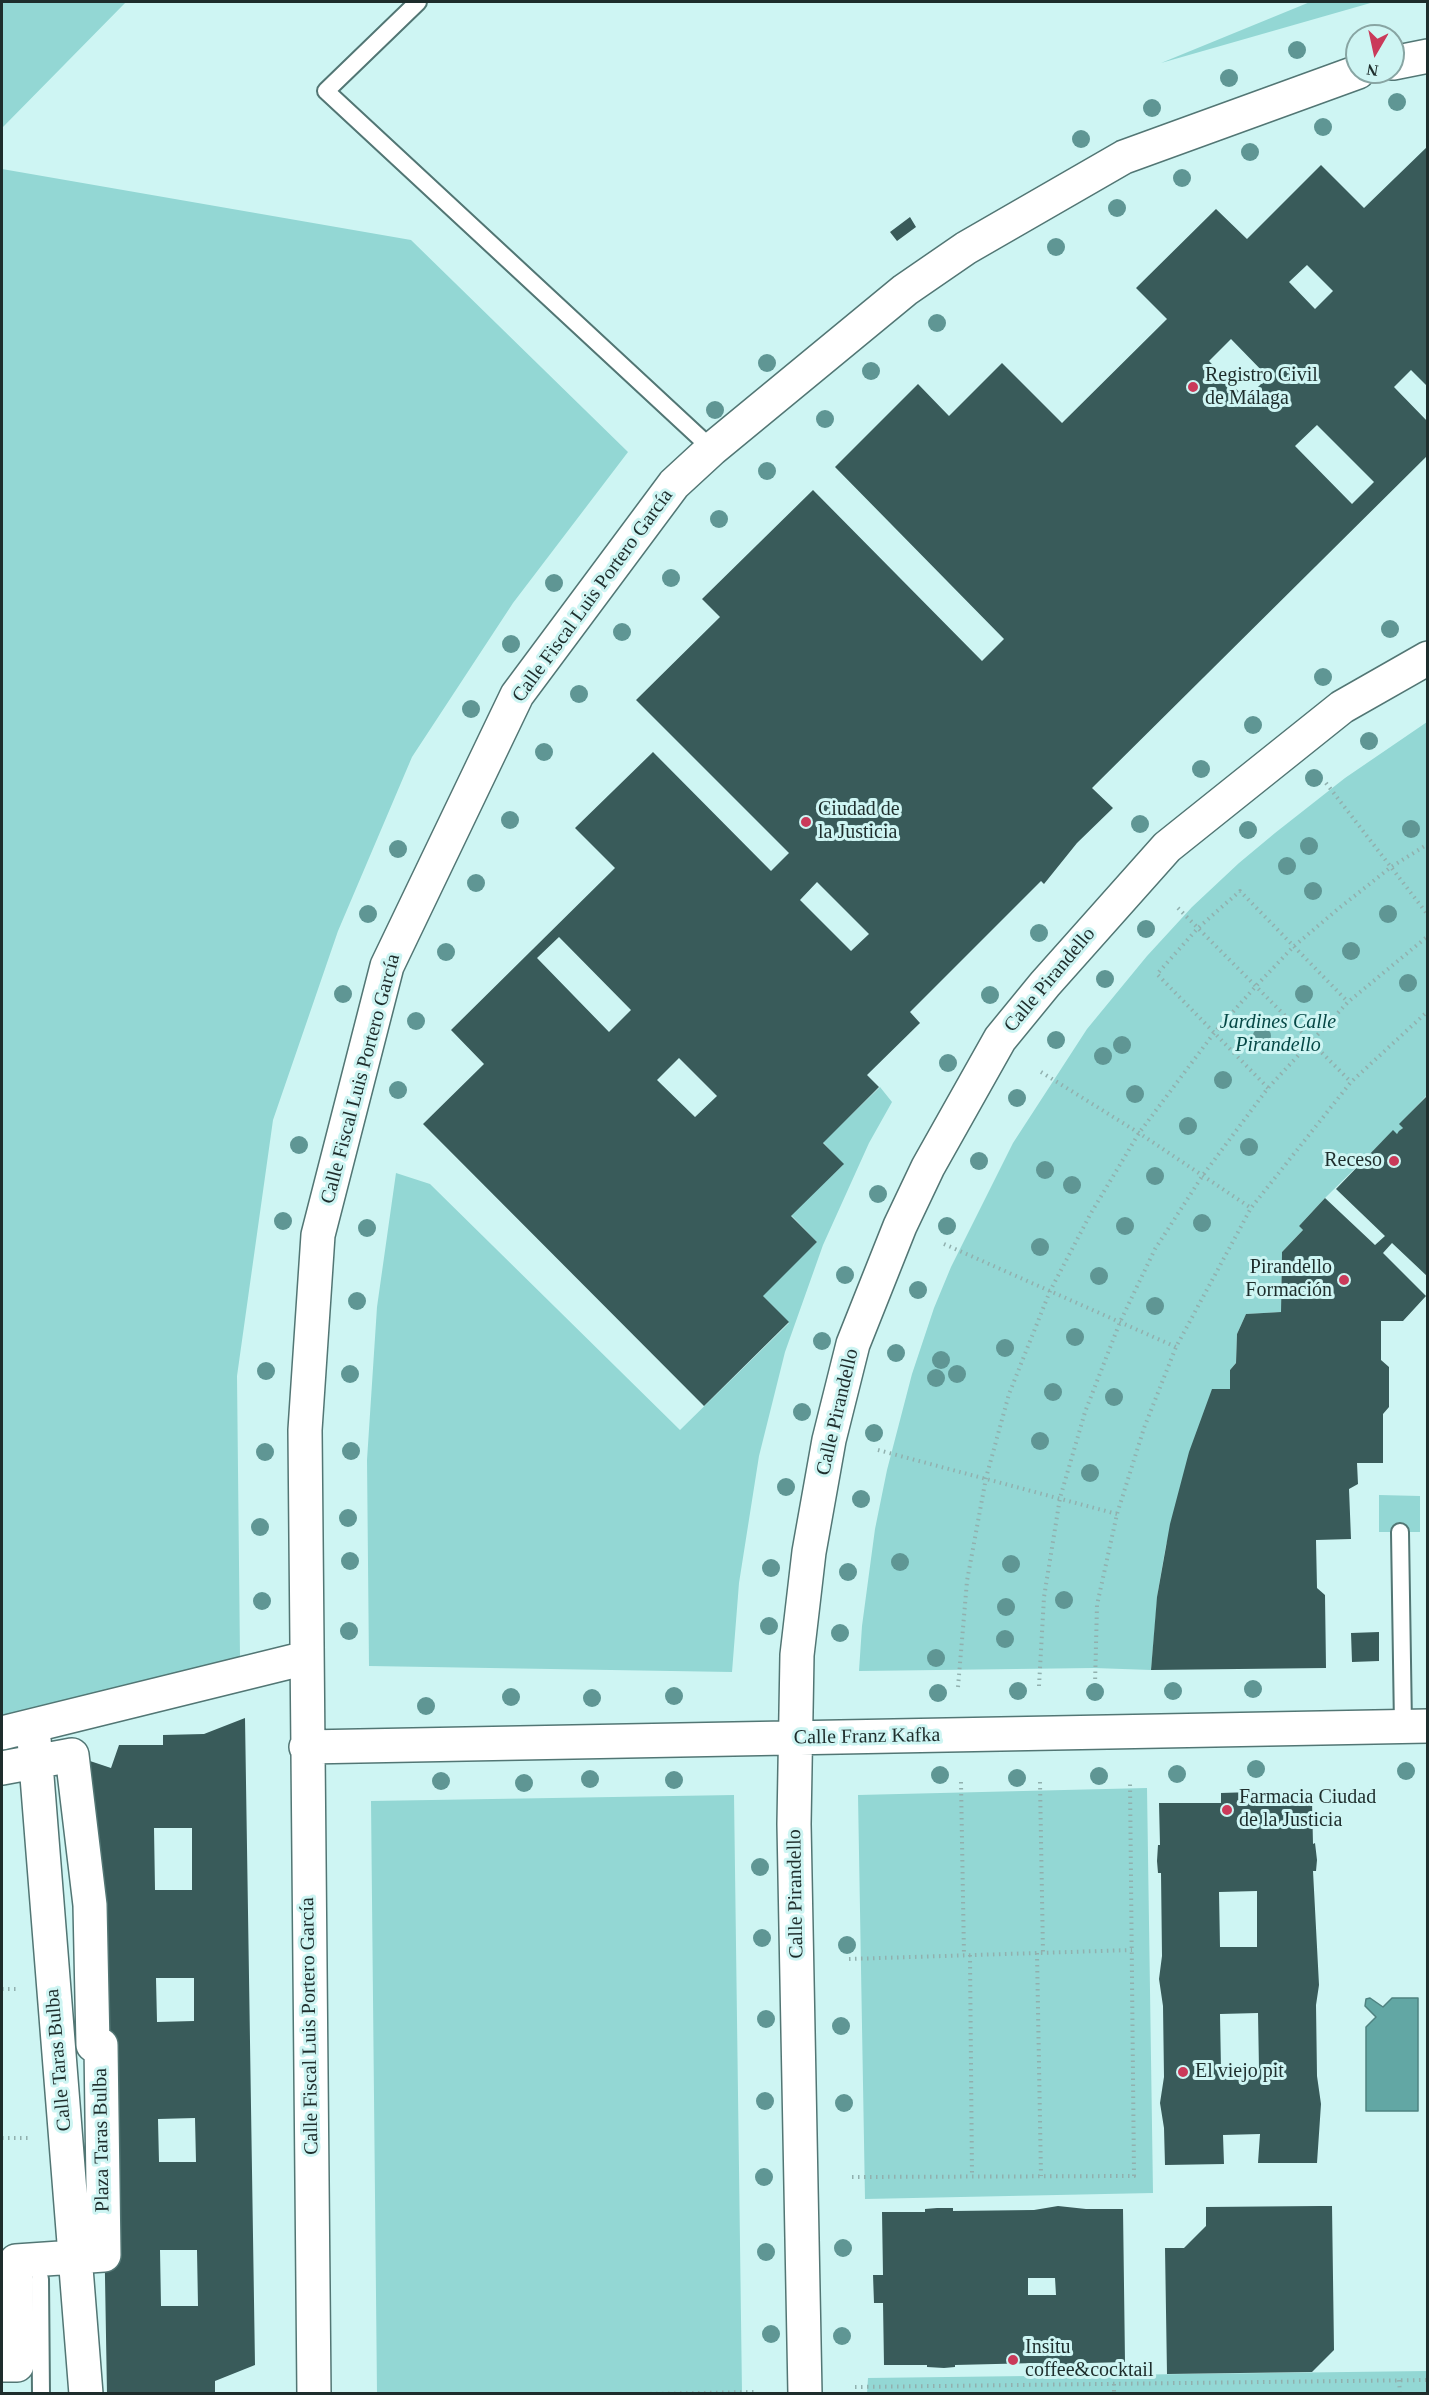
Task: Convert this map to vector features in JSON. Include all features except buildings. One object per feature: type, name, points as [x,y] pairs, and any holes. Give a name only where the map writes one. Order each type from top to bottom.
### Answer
[{"type":"street","points":[[1405,61],[1428,57]]},
{"type":"street","name":"Calle Fiscal Luis Portero García","points":[[314,2394],[306,1747],[305,1430],[318,1235],[387,966],[517,695],[674,484],[712,449],[905,290],[966,249],[1124,157],[1345,77]]},
{"type":"street","name":"Calle Pirandello","points":[[806,2394],[794,1824],[797,1655],[809,1552],[829,1440],[853,1344],[900,1226],[927,1167],[1000,1040],[1045,984],[1167,847],[1341,707],[1428,658]]},
{"type":"street","points":[[17,1730],[306,1658]]},
{"type":"street","name":"Calle Franz Kafka","points":[[306,1747],[1415,1726]]},
{"type":"street","name":"Calle Taras Bulba","points":[[17,1730],[35,1761],[86,2394]]},
{"type":"street","name":"Plaza Taras Bulba","points":[[2,1768],[72,1755],[90,1905],[93,2045],[101,2045],[104,2255],[16,2262],[17,2366],[2,2365]]},
{"type":"lane","points":[[418,2],[326,91],[712,449]]},
{"type":"lane","points":[[1400,1532],[1415,1726]]},
{"type":"lane","points":[[40,2279],[40,2394]]},
{"type":"path","points":[[1326,783],[1428,915]]},
{"type":"path","points":[[958,1687],[967,1581],[986,1478],[1009,1394],[1050,1291],[1091,1214],[1139,1133],[1214,1033],[1293,947],[1391,867],[1428,844]]},
{"type":"path","points":[[1268,1088],[1157,974],[1198,928],[1240,891],[1348,1002]]},
{"type":"path","points":[[1178,908],[1351,1082]]},
{"type":"path","points":[[1039,1686],[1044,1597],[1060,1498],[1085,1413],[1120,1322],[1155,1249],[1203,1175],[1268,1088],[1348,1002],[1428,936]]},
{"type":"path","points":[[1095,1685],[1096,1605],[1117,1514],[1144,1428],[1176,1347],[1251,1208],[1351,1082],[1428,1011]]},
{"type":"path","points":[[1041,1072],[1139,1133],[1251,1208]]},
{"type":"path","points":[[944,1244],[1176,1347]]},
{"type":"path","points":[[878,1450],[1117,1514]]},
{"type":"path","points":[[852,2177],[1134,2176],[1130,1781]]},
{"type":"path","points":[[961,1782],[964,1956]]},
{"type":"path","points":[[1040,1782],[1043,1953]]},
{"type":"path","points":[[849,1959],[1132,1950]]},
{"type":"path","points":[[1037,1953],[1041,2176]]},
{"type":"path","points":[[970,1955],[972,2177]]},
{"type":"path","points":[[1399,2380],[1400,2394]]},
{"type":"path","points":[[855,2387],[1428,2380]]},
{"type":"path","points":[[1114,2384],[1114,2394]]},
{"type":"path","points":[[645,2394],[754,2392]]},
{"type":"green space","points":[[2,2],[126,2],[2,128]]},
{"type":"green space","points":[[1310,2],[1374,2],[1161,63]]},
{"type":"green space","points":[[2,169],[411,240],[628,452],[513,603],[412,757],[338,931],[273,1120],[237,1376],[240,1658],[2,1716]]},
{"type":"green space","name":"Jardines Calle Pirandello","points":[[1427,722],[1427,1095],[1400,1124],[1403,1128],[1397,1134],[1393,1131],[1299,1226],[1303,1230],[1282,1252],[1281,1312],[1246,1314],[1237,1334],[1236,1363],[1230,1370],[1230,1389],[1212,1390],[1211,1411],[1166,1545],[1158,1591],[1151,1670],[1094,1668],[859,1671],[862,1626],[875,1529],[887,1470],[912,1374],[934,1308],[951,1267],[1013,1143],[1087,1029],[1147,956],[1192,907],[1275,833],[1345,778]]},
{"type":"green space","points":[[880,1087],[892,1102],[869,1143],[823,1245],[785,1352],[759,1456],[739,1583],[732,1672],[369,1666],[367,1460],[377,1307],[396,1173],[430,1184],[680,1430],[789,1323],[762,1295],[817,1242],[791,1215],[843,1165],[823,1142]]},
{"type":"green space","points":[[1379,1495],[1420,1496],[1420,1532],[1379,1532]]},
{"type":"green space","points":[[1147,1788],[1153,2193],[865,2199],[858,1795]]},
{"type":"green space","points":[[734,1795],[742,2393],[377,2393],[371,1801]]},
{"type":"green space","points":[[1428,2371],[1427,2394],[867,2394],[868,2378]]},
{"type":"shaded area","points":[[1370,1998],[1383,2007],[1392,1998],[1418,1998],[1418,2111],[1366,2111],[1366,2027],[1376,2017],[1365,2006],[1366,1999]]},
{"type":"place","name":"Registro Civil de Málaga","points":[[1193,387]]},
{"type":"place","name":"Ciudad de la Justicia","points":[[806,822]]},
{"type":"place","name":"Receso","points":[[1394,1161]]},
{"type":"place","name":"Pirandello Formación","points":[[1344,1280]]},
{"type":"place","name":"Farmacia Ciudad de la Justicia","points":[[1227,1810]]},
{"type":"place","name":"El viejo pit","points":[[1183,2072]]},
{"type":"place","name":"Insitu coffee&cocktail","points":[[1013,2360]]}]
